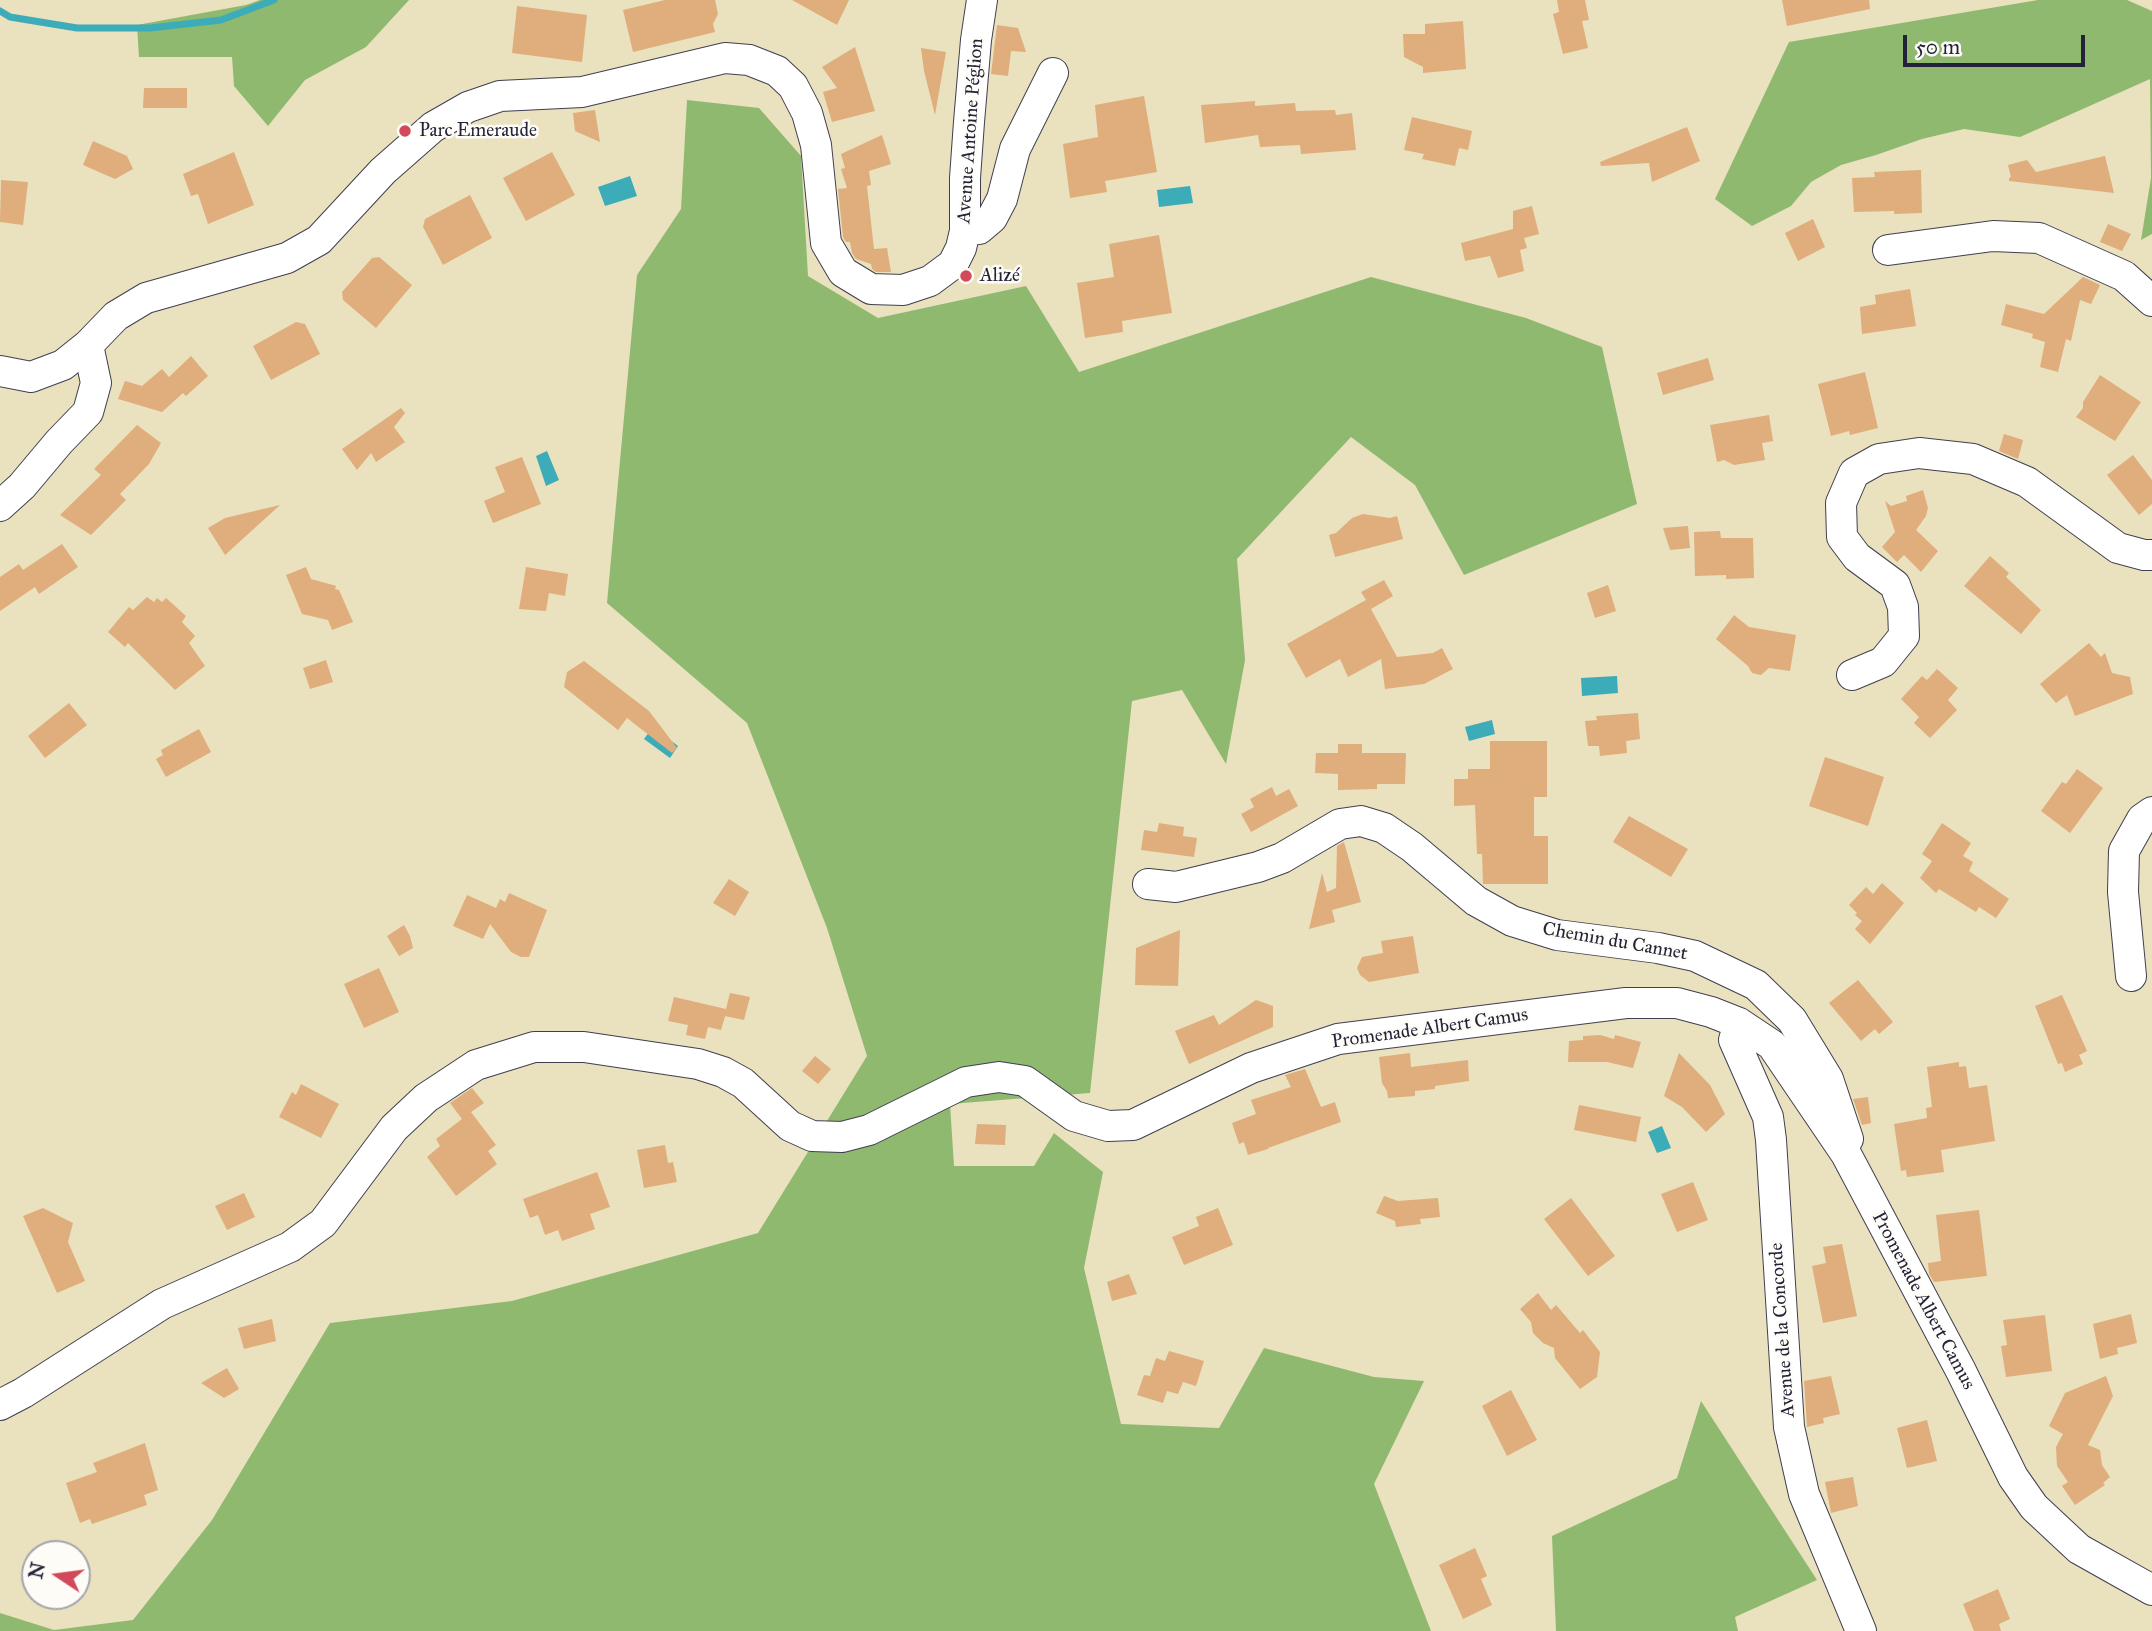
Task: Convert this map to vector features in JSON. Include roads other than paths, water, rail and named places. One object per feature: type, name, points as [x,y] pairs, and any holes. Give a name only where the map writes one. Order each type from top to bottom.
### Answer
[{"type":"street","name":"Avenue Antoine Péglion","points":[[0,371],[31,377],[63,365],[88,345],[116,316],[146,298],[287,257],[319,240],[393,162],[433,127],[468,107],[500,96],[582,92],[725,58],[748,60],[777,71],[793,86],[807,113],[816,145],[826,243],[843,272],[871,289],[903,290],[930,281],[953,264],[965,232],[965,178],[975,40],[982,0]]},
{"type":"street","points":[[965,232],[979,229],[992,218],[1002,199],[1015,149],[1053,73]]},
{"type":"street","points":[[1888,250],[1993,236],[2039,238],[2124,276],[2152,301]]},
{"type":"street","points":[[0,506],[22,486],[88,412],[96,383],[88,345]]},
{"type":"street","points":[[1852,675],[1883,662],[1904,636],[1903,607],[1895,585],[1857,557],[1842,537],[1841,503],[1854,474],[1879,459],[1919,453],[1973,459],[2028,482],[2118,548],[2152,555]]},
{"type":"street","points":[[2131,976],[2123,892],[2124,851],[2142,819],[2152,812]]},
{"type":"street","name":"Chemin du Cannet","points":[[1148,884],[1176,887],[1258,867],[1282,858],[1340,824],[1361,821],[1384,828],[1412,847],[1476,901],[1512,921],[1557,935],[1658,948],[1695,956],[1756,985],[1792,1020],[1828,1079],[1848,1135],[1846,1154]]},
{"type":"street","name":"Promenade Albert Camus","points":[[0,1405],[162,1304],[290,1247],[323,1223],[394,1128],[426,1098],[476,1065],[534,1047],[584,1047],[698,1064],[723,1072],[743,1083],[790,1126],[811,1136],[842,1137],[869,1130],[966,1082],[999,1077],[1025,1081],[1074,1116],[1108,1126],[1133,1125],[1251,1068],[1338,1039],[1626,1003],[1676,1003],[1739,1023],[1772,1045],[1846,1154],[2020,1487],[2034,1507],[2079,1549],[2152,1590]]},
{"type":"street","name":"Avenue de la Concorde","points":[[1739,1023],[1734,1040],[1768,1117],[1772,1140],[1789,1427],[1804,1494],[1861,1631]]},
{"type":"water","points":[[630,176],[637,196],[605,206],[598,187]]},
{"type":"water","points":[[1190,186],[1193,203],[1159,207],[1157,190]]},
{"type":"water","points":[[547,451],[559,480],[546,486],[536,456]]},
{"type":"water","points":[[1617,676],[1618,693],[1582,696],[1581,678]]},
{"type":"water","points":[[1492,720],[1495,734],[1469,741],[1465,727]]},
{"type":"water","points":[[653,727],[678,746],[670,758],[644,739]]},
{"type":"water","points":[[1662,1126],[1671,1148],[1657,1153],[1648,1132]]},
{"type":"waterway","points":[[0,11],[10,17],[77,28],[150,28],[221,20],[274,0]]},
{"type":"place","name":"Parc Emeraude","points":[[405,131]]},
{"type":"place","name":"Alizé","points":[[966,276]]}]
